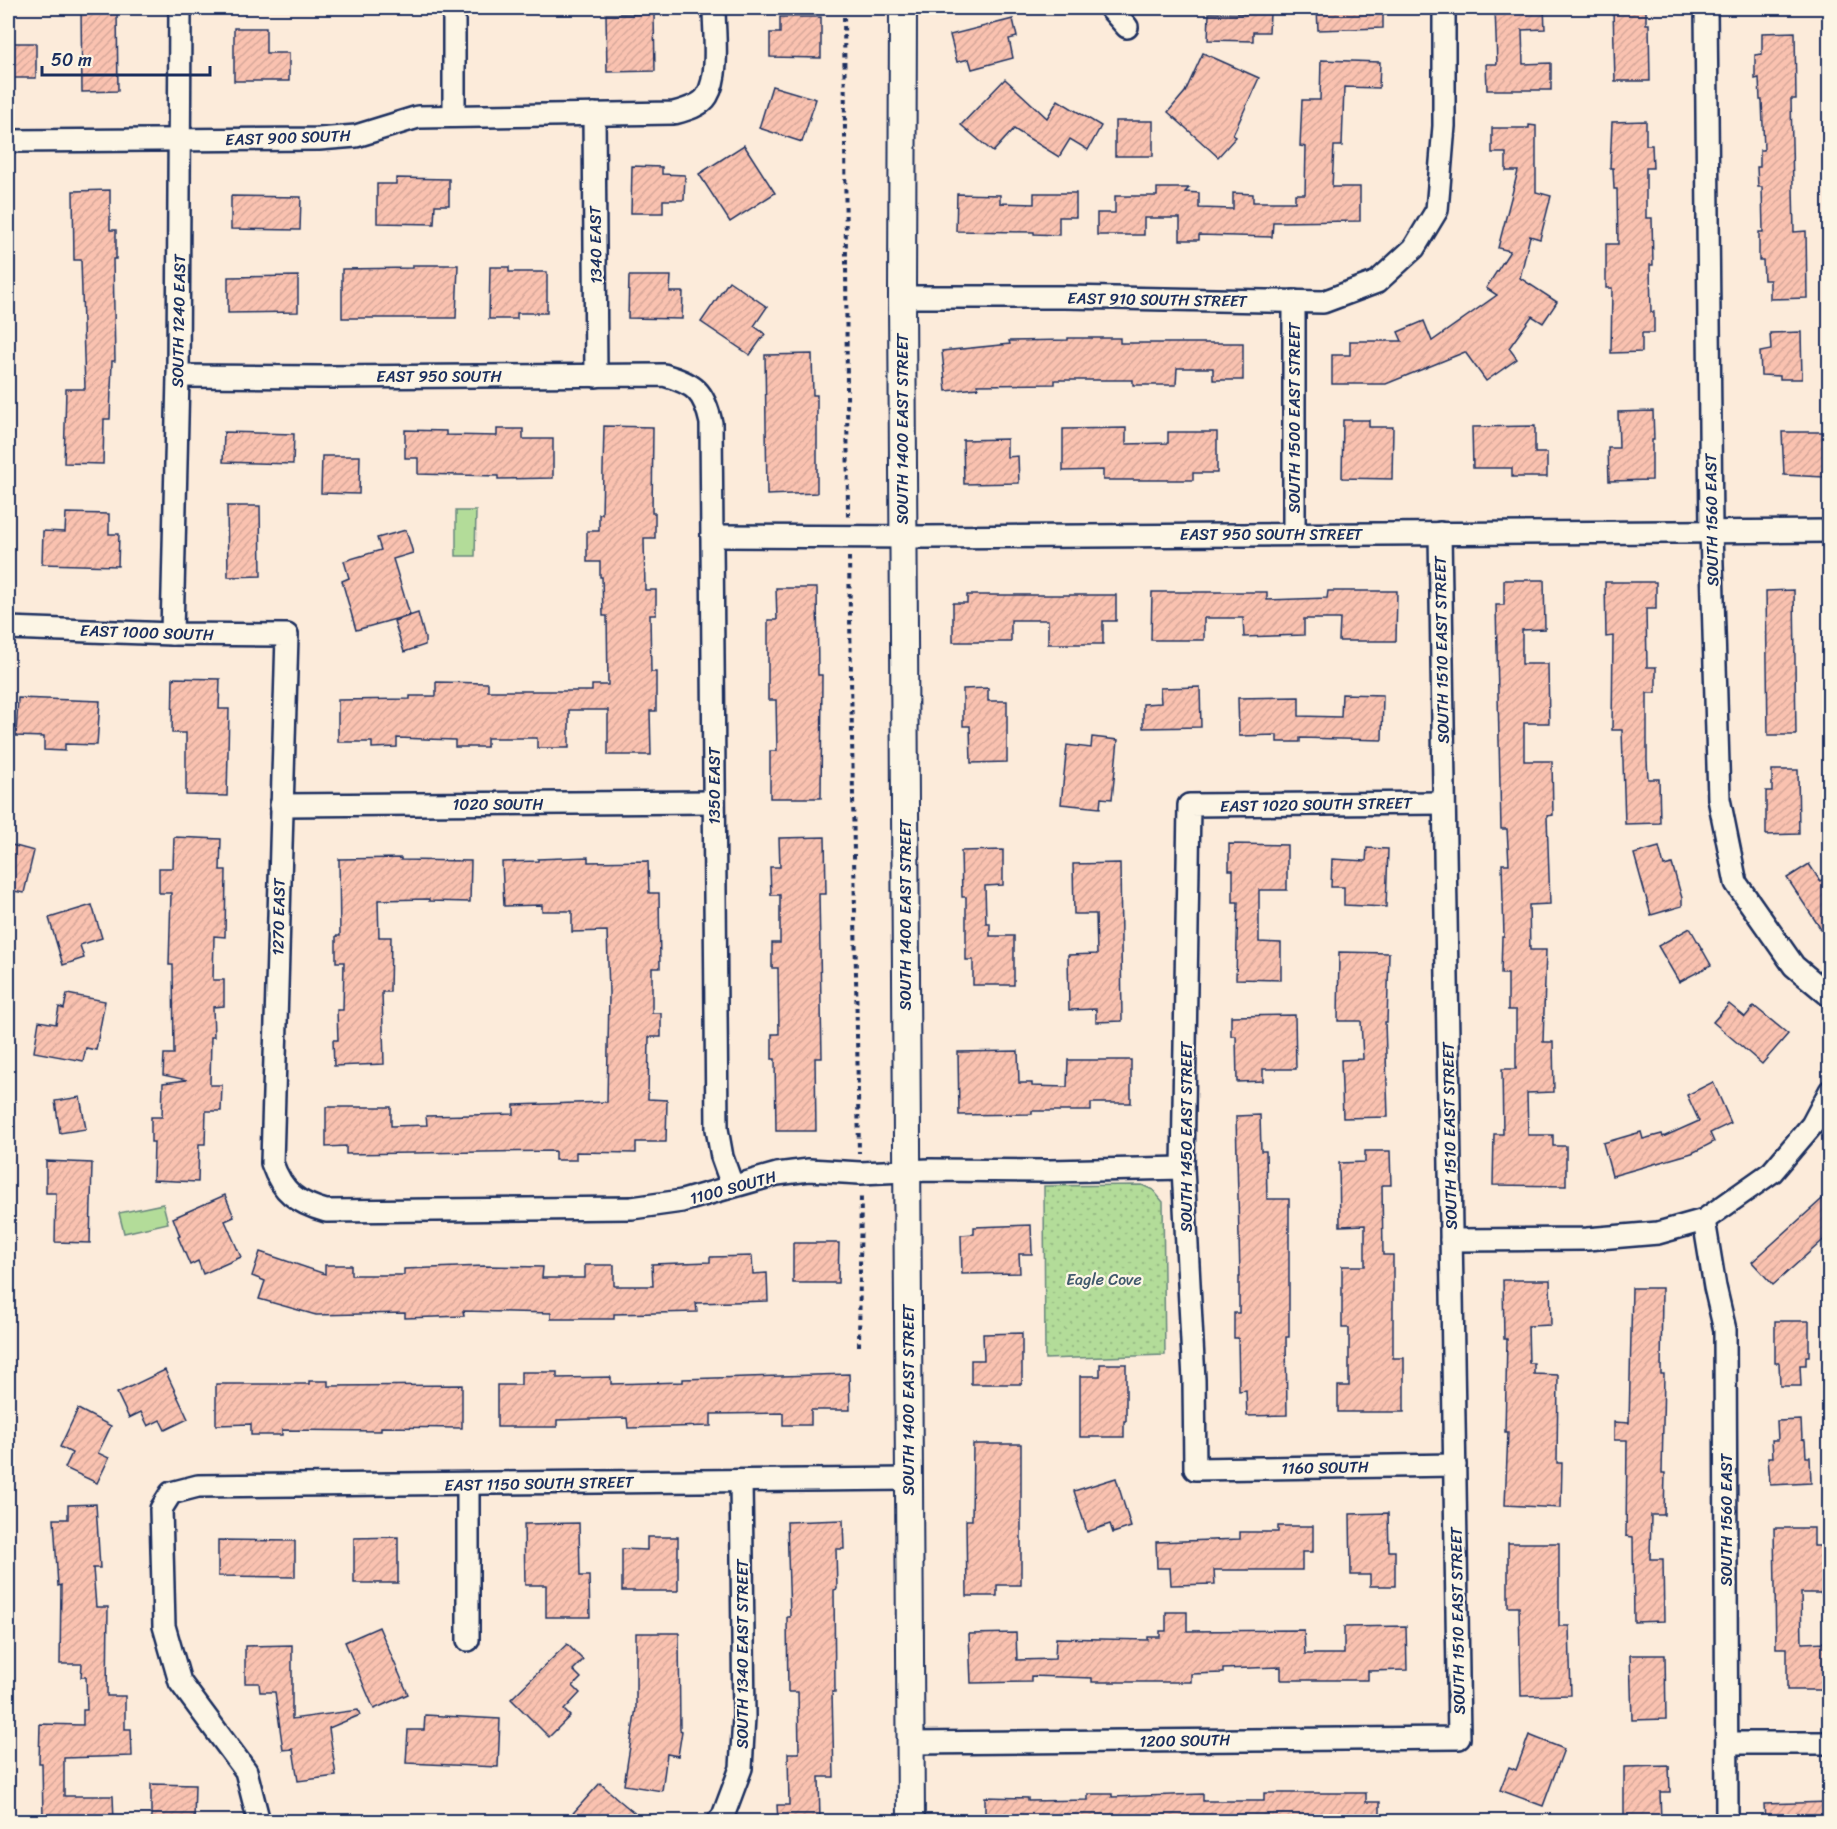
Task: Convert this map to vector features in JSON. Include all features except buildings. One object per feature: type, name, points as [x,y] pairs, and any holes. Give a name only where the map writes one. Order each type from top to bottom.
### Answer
[{"type":"street","name":"SOUTH 1240 EAST","points":[[172,634],[178,376],[180,8]]},
{"type":"street","points":[[453,116],[454,8]]},
{"type":"street","name":"EAST 900 SOUTH","points":[[8,141],[319,138],[356,136],[418,117],[674,113],[690,109],[706,98],[713,78],[714,8]]},
{"type":"street","name":"SOUTH 1400 EAST STREET","points":[[903,8],[903,537],[911,1821]]},
{"type":"street","points":[[1110,8],[1127,27]]},
{"type":"street","name":"EAST 910 SOUTH STREET","points":[[902,297],[1064,297],[1323,302],[1377,282],[1414,248],[1437,210],[1444,126],[1444,8]]},
{"type":"street","name":"SOUTH 1560 EAST","points":[[1706,8],[1711,531],[1719,799],[1736,883],[1794,966],[1830,996]]},
{"type":"street","name":"1340 EAST","points":[[594,114],[596,376]]},
{"type":"street","name":"SOUTH 1500 EAST STREET","points":[[1294,301],[1294,534]]},
{"type":"street","name":"EAST 950 SOUTH","points":[[178,376],[664,375],[682,380],[696,389]]},
{"type":"street","name":"1350 EAST","points":[[696,389],[706,402],[711,423],[717,1129],[722,1156],[732,1185]]},
{"type":"street","name":"EAST 950 SOUTH STREET","points":[[712,536],[903,537],[1830,531]]},
{"type":"street","name":"SOUTH 1510 EAST STREET","points":[[1440,533],[1459,1738]]},
{"type":"street","name":"EAST 1000 SOUTH","points":[[8,628],[172,634],[287,635]]},
{"type":"street","name":"1270 EAST","points":[[287,635],[272,1163],[278,1180],[289,1193]]},
{"type":"street","name":"1020 SOUTH","points":[[281,805],[714,802]]},
{"type":"street","name":"EAST 1020 SOUTH STREET","points":[[1189,805],[1443,803]]},
{"type":"street","name":"SOUTH 1450 EAST STREET","points":[[1189,805],[1183,1168],[1194,1380],[1195,1469]]},
{"type":"street","points":[[1451,1240],[1587,1239],[1658,1233],[1704,1220],[1772,1172],[1812,1125],[1830,1091]]},
{"type":"street","name":"1100 SOUTH","points":[[289,1193],[307,1205],[326,1211],[632,1208],[682,1201],[777,1174],[809,1170],[860,1173],[1183,1168]]},
{"type":"street","name":"SOUTH 1560 EAST","points":[[1704,1220],[1725,1330],[1727,1821]]},
{"type":"street","name":"1160 SOUTH","points":[[1195,1469],[1455,1465]]},
{"type":"street","name":"EAST 1150 SOUTH STREET","points":[[258,1821],[246,1771],[180,1682],[164,1626],[161,1509],[171,1493],[198,1486],[909,1479]]},
{"type":"street","name":"SOUTH 1340 EAST STREET","points":[[718,1821],[723,1816],[741,1768],[744,1717],[741,1481]]},
{"type":"street","points":[[468,1485],[468,1640]]},
{"type":"street","name":"1200 SOUTH","points":[[910,1743],[1459,1738]]},
{"type":"street","points":[[1728,1743],[1830,1743]]},
{"type":"path","points":[[844,8],[848,510]]},
{"type":"path","points":[[849,570],[859,1139]]},
{"type":"path","points":[[860,1346],[861,1202]]},
{"type":"green space","points":[[456,511],[476,511],[475,556],[456,556]]},
{"type":"green space","name":"Eagle Cove","points":[[1142,1185],[1153,1190],[1163,1202],[1165,1355],[1045,1359],[1044,1186]]},
{"type":"green space","points":[[163,1204],[168,1223],[124,1233],[119,1213]]}]
